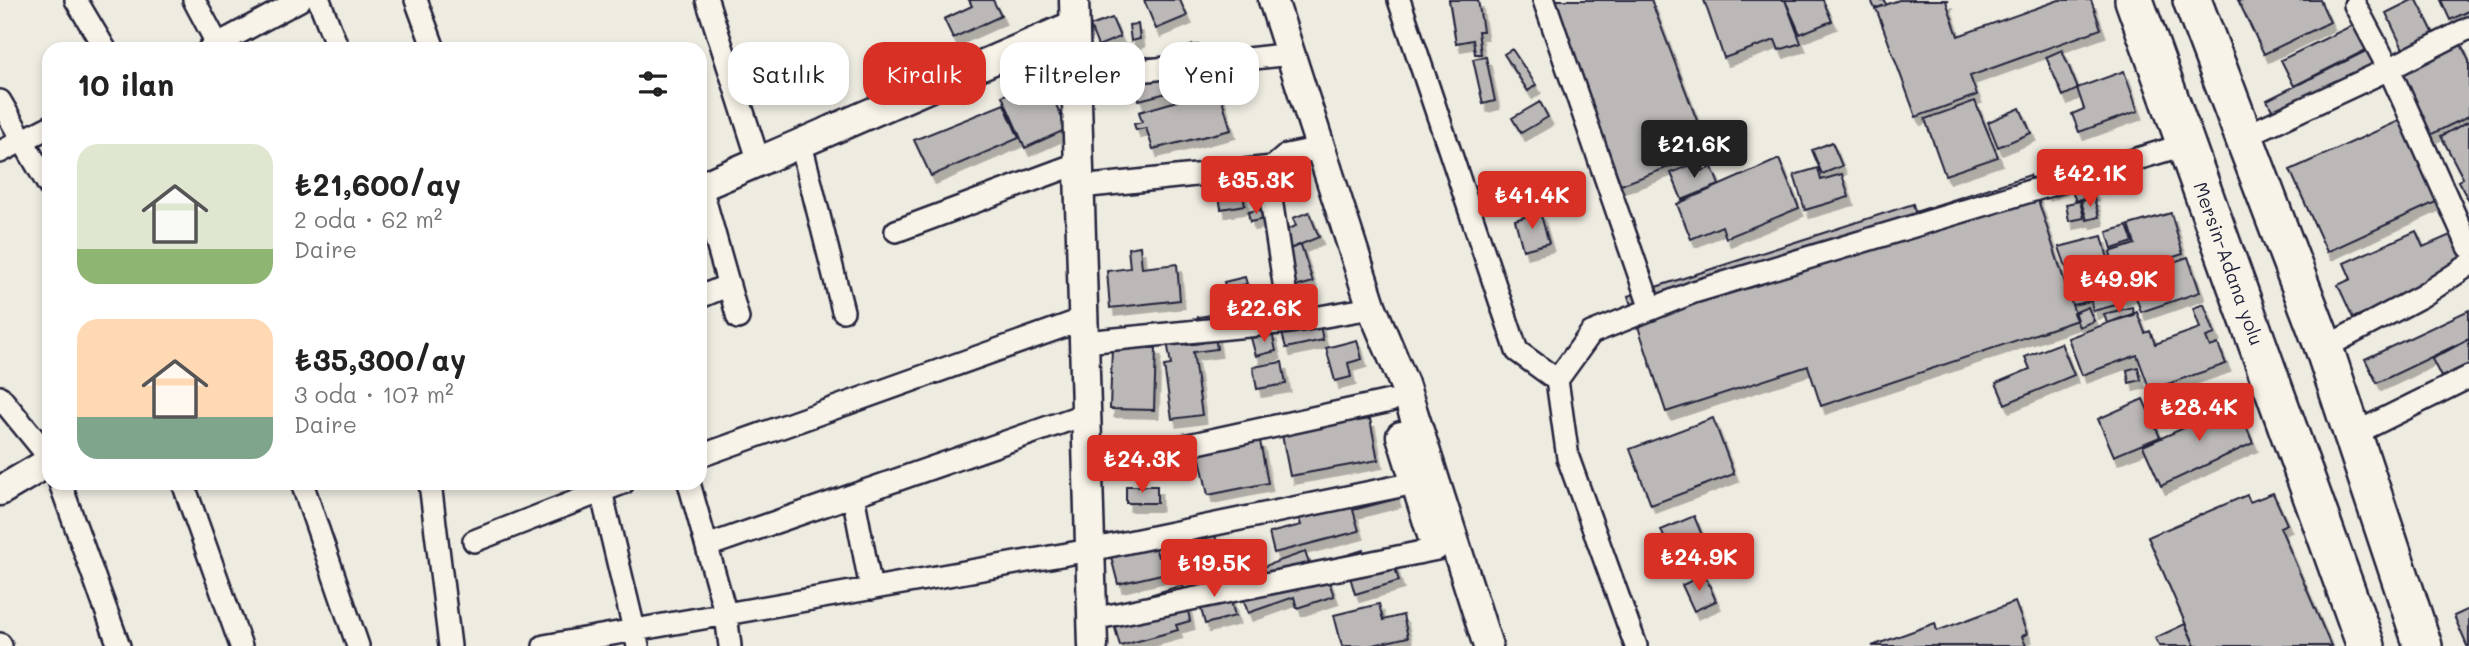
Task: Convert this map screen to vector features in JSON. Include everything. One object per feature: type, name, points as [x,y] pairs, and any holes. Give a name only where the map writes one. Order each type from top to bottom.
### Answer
[{"type":"highway","name":"Mersin-Adana yolu","points":[[2134,0],[2366,646]]},
{"type":"highway","points":[[2192,0],[2324,348],[2423,646]]},
{"type":"main road","points":[[1273,0],[1372,308],[1404,384],[1488,646]]},
{"type":"main road","points":[[707,184],[801,144],[1074,12],[1075,42]]},
{"type":"main road","points":[[1077,105],[1089,413],[1093,633]]},
{"type":"main road","points":[[1372,308],[1390,401],[1469,646]]},
{"type":"main road","points":[[0,491],[42,467]]},
{"type":"street","points":[[76,0],[101,42]]},
{"type":"street","points":[[194,0],[213,42]]},
{"type":"street","points":[[226,42],[300,0]]},
{"type":"street","points":[[319,0],[335,42]]},
{"type":"street","points":[[416,0],[431,42]]},
{"type":"street","points":[[1399,0],[1517,351],[1557,380]]},
{"type":"street","points":[[1545,0],[1651,309]]},
{"type":"street","points":[[710,1],[759,162]]},
{"type":"street","points":[[2358,2],[2469,247]]},
{"type":"street","points":[[2245,136],[2389,69],[2469,28]]},
{"type":"street","points":[[1145,70],[1291,54]]},
{"type":"street","points":[[0,101],[42,174]]},
{"type":"street","points":[[0,152],[42,130]]},
{"type":"street","points":[[801,144],[844,311]]},
{"type":"street","points":[[1636,646],[1568,458],[1557,380],[1591,333],[1694,292],[2187,144]]},
{"type":"street","points":[[896,231],[1079,175],[1273,167],[1287,155],[1321,148]]},
{"type":"street","points":[[1273,167],[1272,199],[1290,322]]},
{"type":"street","points":[[707,211],[738,317]]},
{"type":"street","points":[[2324,348],[2422,296],[2469,265]]},
{"type":"street","points":[[707,294],[729,285]]},
{"type":"street","points":[[707,454],[1084,330],[1290,322],[1372,308]]},
{"type":"street","points":[[2354,433],[2469,377]]},
{"type":"street","points":[[0,397],[42,448]]},
{"type":"street","points":[[1088,467],[1390,401]]},
{"type":"street","points":[[706,546],[1089,413]]},
{"type":"street","points":[[544,646],[637,638],[726,615],[1090,550],[1415,483]]},
{"type":"street","points":[[63,490],[119,646]]},
{"type":"street","points":[[185,490],[241,646]]},
{"type":"street","points":[[304,490],[358,646]]},
{"type":"street","points":[[431,490],[450,646]]},
{"type":"street","points":[[691,490],[726,615],[730,646]]},
{"type":"street","points":[[474,541],[601,491],[637,638]]},
{"type":"street","points":[[853,495],[871,589]]},
{"type":"street","points":[[1093,633],[1437,549]]},
{"type":"building","points":[[969,0],[993,0],[1001,16],[953,38],[944,19],[972,6]]},
{"type":"building","points":[[1144,0],[1180,0],[1187,16],[1156,29]]},
{"type":"building","points":[[1449,0],[1478,0],[1483,31],[1478,31],[1481,54],[1475,54],[1473,40],[1456,43]]},
{"type":"building","points":[[1551,0],[1651,0],[1709,152],[1621,185]]},
{"type":"building","points":[[1704,0],[1785,0],[1801,43],[1779,50],[1775,40],[1724,58]]},
{"type":"building","points":[[1785,0],[1823,0],[1832,21],[1800,34]]},
{"type":"building","points":[[1871,0],[1884,0],[1886,5],[1875,9]]},
{"type":"building","points":[[1899,0],[1949,0],[1946,1],[1958,36],[2059,0],[2091,0],[2101,29],[1970,76],[1977,95],[1916,117],[1876,8]]},
{"type":"building","points":[[2238,0],[2320,0],[2330,22],[2264,54]]},
{"type":"building","points":[[2417,0],[2434,34],[2403,49],[2386,13]]},
{"type":"building","points":[[2441,0],[2469,0],[2469,11],[2450,20]]},
{"type":"building","points":[[1112,18],[1120,37],[1108,42],[1096,42],[1090,26]]},
{"type":"building","points":[[2357,23],[2370,48],[2294,86],[2281,60]]},
{"type":"building","points":[[1138,24],[1140,39],[1131,41],[1129,25]]},
{"type":"building","points":[[2461,44],[2469,61],[2469,116],[2430,135],[2400,74]]},
{"type":"building","points":[[1512,49],[1536,85],[1528,91],[1504,54]]},
{"type":"building","points":[[2062,50],[2078,89],[2063,96],[2046,57]]},
{"type":"building","points":[[2368,50],[2376,66],[2275,116],[2267,100]]},
{"type":"building","points":[[1145,57],[1159,58],[1159,95],[1145,98]]},
{"type":"building","points":[[1486,57],[1495,101],[1483,104],[1473,59]]},
{"type":"building","points":[[2124,71],[2138,111],[2079,132],[2072,114],[2084,109],[2077,88]]},
{"type":"building","points":[[1975,101],[1998,157],[1945,175],[1925,119]]},
{"type":"building","points":[[1540,102],[1548,117],[1521,133],[1512,118]]},
{"type":"building","points":[[1002,105],[1004,105],[1019,138],[931,176],[914,140]]},
{"type":"building","points":[[1006,105],[1056,105],[1067,129],[1025,148]]},
{"type":"building","points":[[1163,105],[1224,105],[1231,130],[1153,149],[1146,128],[1136,130],[1134,124],[1142,122],[1139,112]]},
{"type":"building","points":[[2020,108],[2031,133],[1998,147],[1988,122]]},
{"type":"building","points":[[2401,120],[2438,201],[2327,252],[2290,170]]},
{"type":"building","points":[[2469,121],[2469,201],[2458,181],[2463,178],[2441,136]]},
{"type":"building","points":[[1832,142],[1842,166],[1822,174],[1812,150]]},
{"type":"building","points":[[1779,159],[1799,208],[1726,238],[1722,226],[1691,239],[1677,204]]},
{"type":"building","points":[[1698,162],[1702,171],[1712,167],[1719,185],[1682,200],[1671,173]]},
{"type":"building","points":[[1202,165],[1227,178],[1228,190],[1204,192]]},
{"type":"building","points":[[2063,165],[2070,183],[2046,193],[2039,174]]},
{"type":"building","points":[[1818,168],[1821,180],[1842,174],[1849,197],[1805,210],[1794,175]]},
{"type":"building","points":[[2084,171],[2094,194],[2076,201],[2066,178]]},
{"type":"building","points":[[2030,175],[2077,320],[1821,406],[1808,366],[1666,412],[1628,296],[1913,204],[1915,212]]},
{"type":"building","points":[[1242,191],[1245,205],[1221,209],[1219,195]]},
{"type":"building","points":[[2094,198],[2099,217],[2087,220],[2081,201]]},
{"type":"building","points":[[2080,201],[2084,218],[2069,221],[2066,204]]},
{"type":"building","points":[[1262,209],[1264,219],[1250,222],[1248,212]]},
{"type":"building","points":[[1309,212],[1319,237],[1282,252],[1275,234],[1296,226],[1293,218]]},
{"type":"building","points":[[1540,212],[1549,243],[1523,250],[1515,220]]},
{"type":"building","points":[[2171,213],[2183,254],[2116,275],[2110,252],[2135,244],[2129,225]]},
{"type":"building","points":[[2127,226],[2133,242],[2112,249],[2107,232]]},
{"type":"building","points":[[2416,231],[2423,247],[2455,233],[2469,267],[2353,318],[2338,285],[2351,279],[2344,263]]},
{"type":"building","points":[[2102,236],[2120,304],[2093,311],[2091,301],[2072,305],[2067,285],[2072,284],[2059,247]]},
{"type":"building","points":[[1301,245],[1313,282],[1295,287],[1278,253]]},
{"type":"building","points":[[1140,246],[1142,268],[1177,264],[1180,300],[1110,308],[1107,271],[1130,268],[1128,248]]},
{"type":"building","points":[[2188,257],[2200,292],[2141,312],[2136,297],[2156,290],[2150,270]]},
{"type":"building","points":[[2143,266],[2150,288],[2132,294],[2125,272]]},
{"type":"building","points":[[1245,277],[1247,284],[1226,289],[1224,282]]},
{"type":"building","points":[[2122,279],[2130,294],[2122,298],[2114,284]]},
{"type":"building","points":[[2204,304],[2215,334],[2206,337],[2210,347],[2218,344],[2226,364],[2150,390],[2137,355],[2082,375],[2068,338],[2137,312],[2145,333],[2150,331],[2155,344],[2200,328],[2193,308]]},
{"type":"building","points":[[1323,305],[1326,319],[1319,321],[1323,340],[1286,348],[1277,315]]},
{"type":"building","points":[[2088,307],[2094,321],[2079,327],[2073,313]]},
{"type":"building","points":[[2132,307],[2134,315],[2107,323],[2104,314]]},
{"type":"building","points":[[2469,310],[2469,339],[2377,383],[2365,359]]},
{"type":"building","points":[[1212,315],[1217,349],[1193,352],[1202,415],[1172,419],[1164,366],[1171,365],[1167,341],[1186,339],[1187,345],[1202,343],[1198,317]]},
{"type":"building","points":[[1272,332],[1276,351],[1256,356],[1251,338]]},
{"type":"building","points":[[2469,339],[2469,364],[2441,377],[2432,359]]},
{"type":"building","points":[[1357,340],[1362,359],[1348,363],[1351,377],[1335,381],[1326,348]]},
{"type":"building","points":[[2061,343],[2074,375],[2005,404],[1996,383],[2030,369],[2025,357]]},
{"type":"building","points":[[1112,347],[1156,348],[1154,410],[1110,409]]},
{"type":"building","points":[[1282,362],[1286,384],[1257,389],[1253,367]]},
{"type":"building","points":[[2138,367],[2141,380],[2129,383],[2127,370]]},
{"type":"building","points":[[2143,399],[2160,437],[2114,456],[2098,419]]},
{"type":"building","points":[[2235,400],[2253,443],[2161,486],[2143,446],[2193,424],[2191,419]]},
{"type":"building","points":[[1356,409],[1358,421],[1370,419],[1378,460],[1290,476],[1282,435],[1302,431],[1300,422]]},
{"type":"building","points":[[1713,418],[1734,474],[1651,505],[1630,449]]},
{"type":"building","points":[[1260,441],[1268,483],[1208,495],[1199,454]]},
{"type":"building","points":[[1126,486],[1157,486],[1157,503],[1126,503]]},
{"type":"building","points":[[1393,487],[1396,499],[1353,510],[1359,531],[1274,553],[1269,533],[1301,525],[1297,512]]},
{"type":"building","points":[[2273,493],[2287,524],[2280,527],[2331,646],[2195,646],[2148,537],[2247,495],[2250,502]]},
{"type":"building","points":[[1694,516],[1707,547],[1674,561],[1661,530]]},
{"type":"building","points":[[1214,532],[1223,562],[1198,568],[1189,539]]},
{"type":"building","points":[[1155,546],[1158,557],[1174,553],[1179,570],[1118,584],[1111,557]]},
{"type":"building","points":[[1363,550],[1370,573],[1392,558],[1399,581],[1355,594],[1344,556]]},
{"type":"building","points":[[1305,552],[1310,566],[1322,562],[1334,596],[1297,608],[1294,597],[1248,613],[1236,576]]},
{"type":"building","points":[[1224,575],[1235,616],[1205,624],[1194,582]]},
{"type":"building","points":[[1705,575],[1716,601],[1694,611],[1682,585]]},
{"type":"building","points":[[1183,585],[1190,621],[1176,625],[1178,630],[1120,646],[1112,617],[1146,608],[1143,597]]},
{"type":"building","points":[[2015,602],[2027,634],[2022,636],[2026,646],[1872,646],[1935,623],[1937,631]]},
{"type":"building","points":[[1379,604],[1383,620],[1403,615],[1408,637],[1369,646],[1342,646],[1334,615]]},
{"type":"building","points":[[2469,609],[2469,646],[2467,646],[2454,616]]},
{"type":"building","points":[[2185,624],[2195,646],[2159,646],[2155,638]]}]
